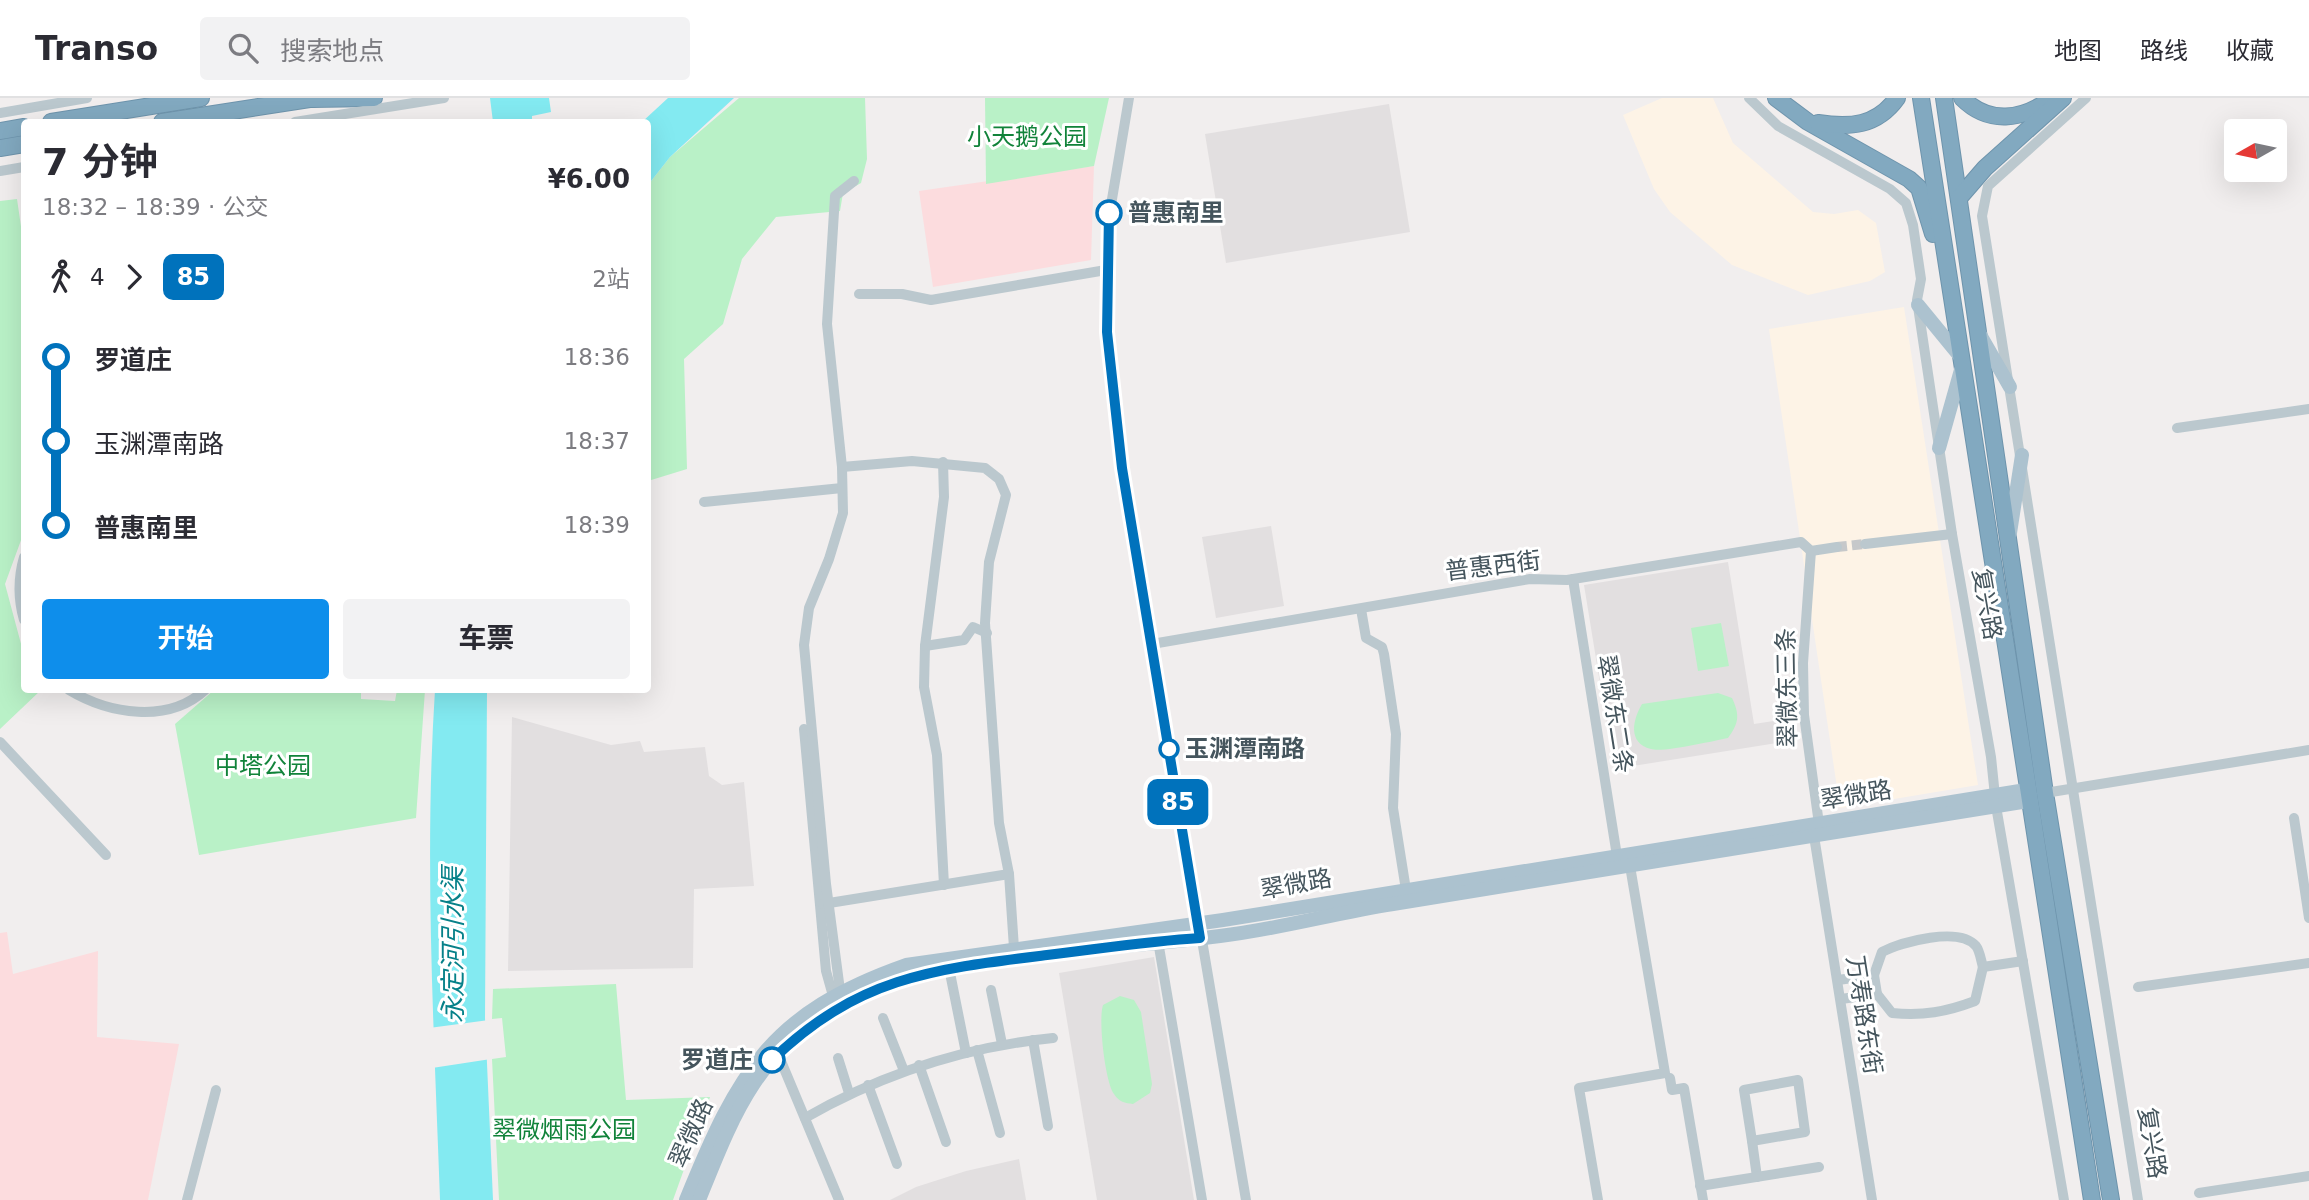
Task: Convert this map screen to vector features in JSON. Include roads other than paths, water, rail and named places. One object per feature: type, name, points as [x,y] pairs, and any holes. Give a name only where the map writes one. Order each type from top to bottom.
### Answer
[{"type":"highway","points":[[70,119],[201,98]]},
{"type":"highway","points":[[181,119],[317,98]]},
{"type":"highway","points":[[311,99],[374,98]]},
{"type":"highway","points":[[1776,98],[1808,122],[1909,179],[1919,188],[1947,280]]},
{"type":"highway","points":[[1808,122],[1847,127],[1864,124],[1885,112],[1897,98]]},
{"type":"highway","name":"复兴路","points":[[1921,98],[1947,280],[2092,1200]]},
{"type":"highway","name":"复兴路","points":[[1944,98],[2045,793],[2111,1200]]},
{"type":"highway","points":[[1962,98],[1986,114],[2010,117],[2023,115],[2053,98]]},
{"type":"highway","points":[[1959,198],[1985,168],[2063,98]]},
{"type":"highway","points":[[0,131],[21,128]]},
{"type":"highway","points":[[0,148],[21,144]]},
{"type":"main road","points":[[1917,304],[1960,363],[1939,449]]},
{"type":"main road","points":[[1978,332],[2010,387]]},
{"type":"main road","points":[[2009,538],[2022,455]]},
{"type":"main road","name":"翠微路","points":[[686,1200],[717,1124],[736,1088],[761,1054],[789,1027],[839,997],[906,965],[1014,948],[1199,931],[1630,866],[1817,830],[2027,795]]},
{"type":"main road","name":"翠微路","points":[[702,1198],[727,1129],[747,1091],[778,1054],[839,997],[949,968],[1158,941],[1406,890],[1616,856],[1817,830]]},
{"type":"street","points":[[0,113],[87,98]]},
{"type":"street","points":[[314,119],[444,98]]},
{"type":"street","points":[[1129,98],[1110,211],[1106,271],[1107,332],[1122,468],[1246,1200]]},
{"type":"street","name":"复兴路","points":[[1749,98],[1778,127],[1890,189],[1906,203],[1913,225],[1921,279],[1917,304],[1952,534],[2064,1200]]},
{"type":"street","name":"复兴路","points":[[2087,98],[1988,186],[1983,199],[1982,216],[2138,1200]]},
{"type":"street","points":[[0,171],[21,168]]},
{"type":"street","points":[[839,997],[824,904],[804,645],[809,608],[830,559],[843,513],[842,467],[827,324],[827,287],[835,196],[854,181]]},
{"type":"street","points":[[859,294],[902,295],[931,300],[1106,271]]},
{"type":"street","points":[[2177,428],[2309,409]]},
{"type":"street","points":[[842,467],[912,461],[985,468],[999,479],[1006,495],[989,562],[987,633],[999,823],[1009,874],[1014,948]]},
{"type":"street","points":[[943,462],[944,497],[925,646],[924,687],[937,755],[944,886]]},
{"type":"street","points":[[704,502],[842,488]]},
{"type":"street","points":[[1865,544],[1952,534]]},
{"type":"street","name":"普惠西街","points":[[1152,644],[1361,609],[1388,601],[1531,579],[1573,579],[1801,542],[1811,551],[1837,547]]},
{"type":"street","name":"翠微东三条","points":[[1811,551],[1803,663],[1804,715],[1817,830]]},
{"type":"street","points":[[21,570],[21,609]]},
{"type":"street","name":"翠微东二条","points":[[1573,579],[1616,856]]},
{"type":"street","points":[[1361,609],[1366,638],[1382,647],[1384,653],[1396,734],[1393,808],[1406,890]]},
{"type":"street","points":[[925,646],[964,640],[973,626],[987,633]]},
{"type":"street","points":[[75,693],[96,704],[135,712],[160,713],[199,693]]},
{"type":"street","points":[[0,741],[106,855]]},
{"type":"street","points":[[2045,793],[2309,750]]},
{"type":"street","points":[[2294,818],[2309,918]]},
{"type":"street","name":"万寿路东街","points":[[1817,830],[1872,1200]]},
{"type":"street","points":[[1598,1200],[1579,1087],[1665,1073],[1630,866]]},
{"type":"street","points":[[824,904],[1009,874]]},
{"type":"street","points":[[1928,937],[1966,939],[1977,947],[1983,967],[1975,1001],[1953,1010],[1922,1016],[1892,1013],[1877,994],[1874,975],[1882,952],[1902,942],[1928,937]]},
{"type":"street","points":[[1158,941],[1202,1200]]},
{"type":"street","points":[[1983,967],[2023,961]]},
{"type":"street","points":[[2138,987],[2309,962]]},
{"type":"street","points":[[949,968],[972,1051],[1000,1133]]},
{"type":"street","points":[[1838,980],[1874,975]]},
{"type":"street","points":[[991,990],[1002,1044]]},
{"type":"street","points":[[1841,999],[1877,994]]},
{"type":"street","points":[[883,1018],[904,1071]]},
{"type":"street","points":[[805,1118],[849,1093],[919,1065],[1002,1044],[1053,1038]]},
{"type":"street","points":[[1033,1040],[1048,1126]]},
{"type":"street","points":[[778,1054],[839,1200]]},
{"type":"street","points":[[838,1058],[849,1093]]},
{"type":"street","points":[[919,1065],[946,1142]]},
{"type":"street","points":[[1670,1078],[1672,1090],[1684,1088],[1703,1200]]},
{"type":"street","points":[[1752,1140],[1805,1132],[1798,1080],[1744,1090],[1757,1177]]},
{"type":"street","points":[[868,1085],[897,1164]]},
{"type":"street","points":[[187,1200],[216,1090]]},
{"type":"street","points":[[1700,1186],[1819,1167]]},
{"type":"street","points":[[2199,1193],[2309,1176]]},
{"type":"water","points":[[490,98],[549,98],[551,112],[532,116],[532,119],[493,119]]},
{"type":"water","points":[[668,98],[734,98],[670,157],[651,181],[651,119],[645,119]]},
{"type":"water","name":"永定河引水渠","points":[[435,693],[487,693],[485,1018],[493,1200],[440,1200],[430,881]]},
{"type":"tunnel","points":[[1837,547],[1865,544]]},
{"type":"place","name":"普惠南里","points":[[1109,213]]},
{"type":"place","name":"玉渊潭南路","points":[[1169,749]]},
{"type":"place","name":"罗道庄","points":[[772,1060]]},
{"type":"park label","name":"小天鹅公园","points":[[1027,137]]},
{"type":"park label","name":"中塔公园","points":[[263,766]]},
{"type":"park label","name":"翠微烟雨公园","points":[[564,1130]]}]
